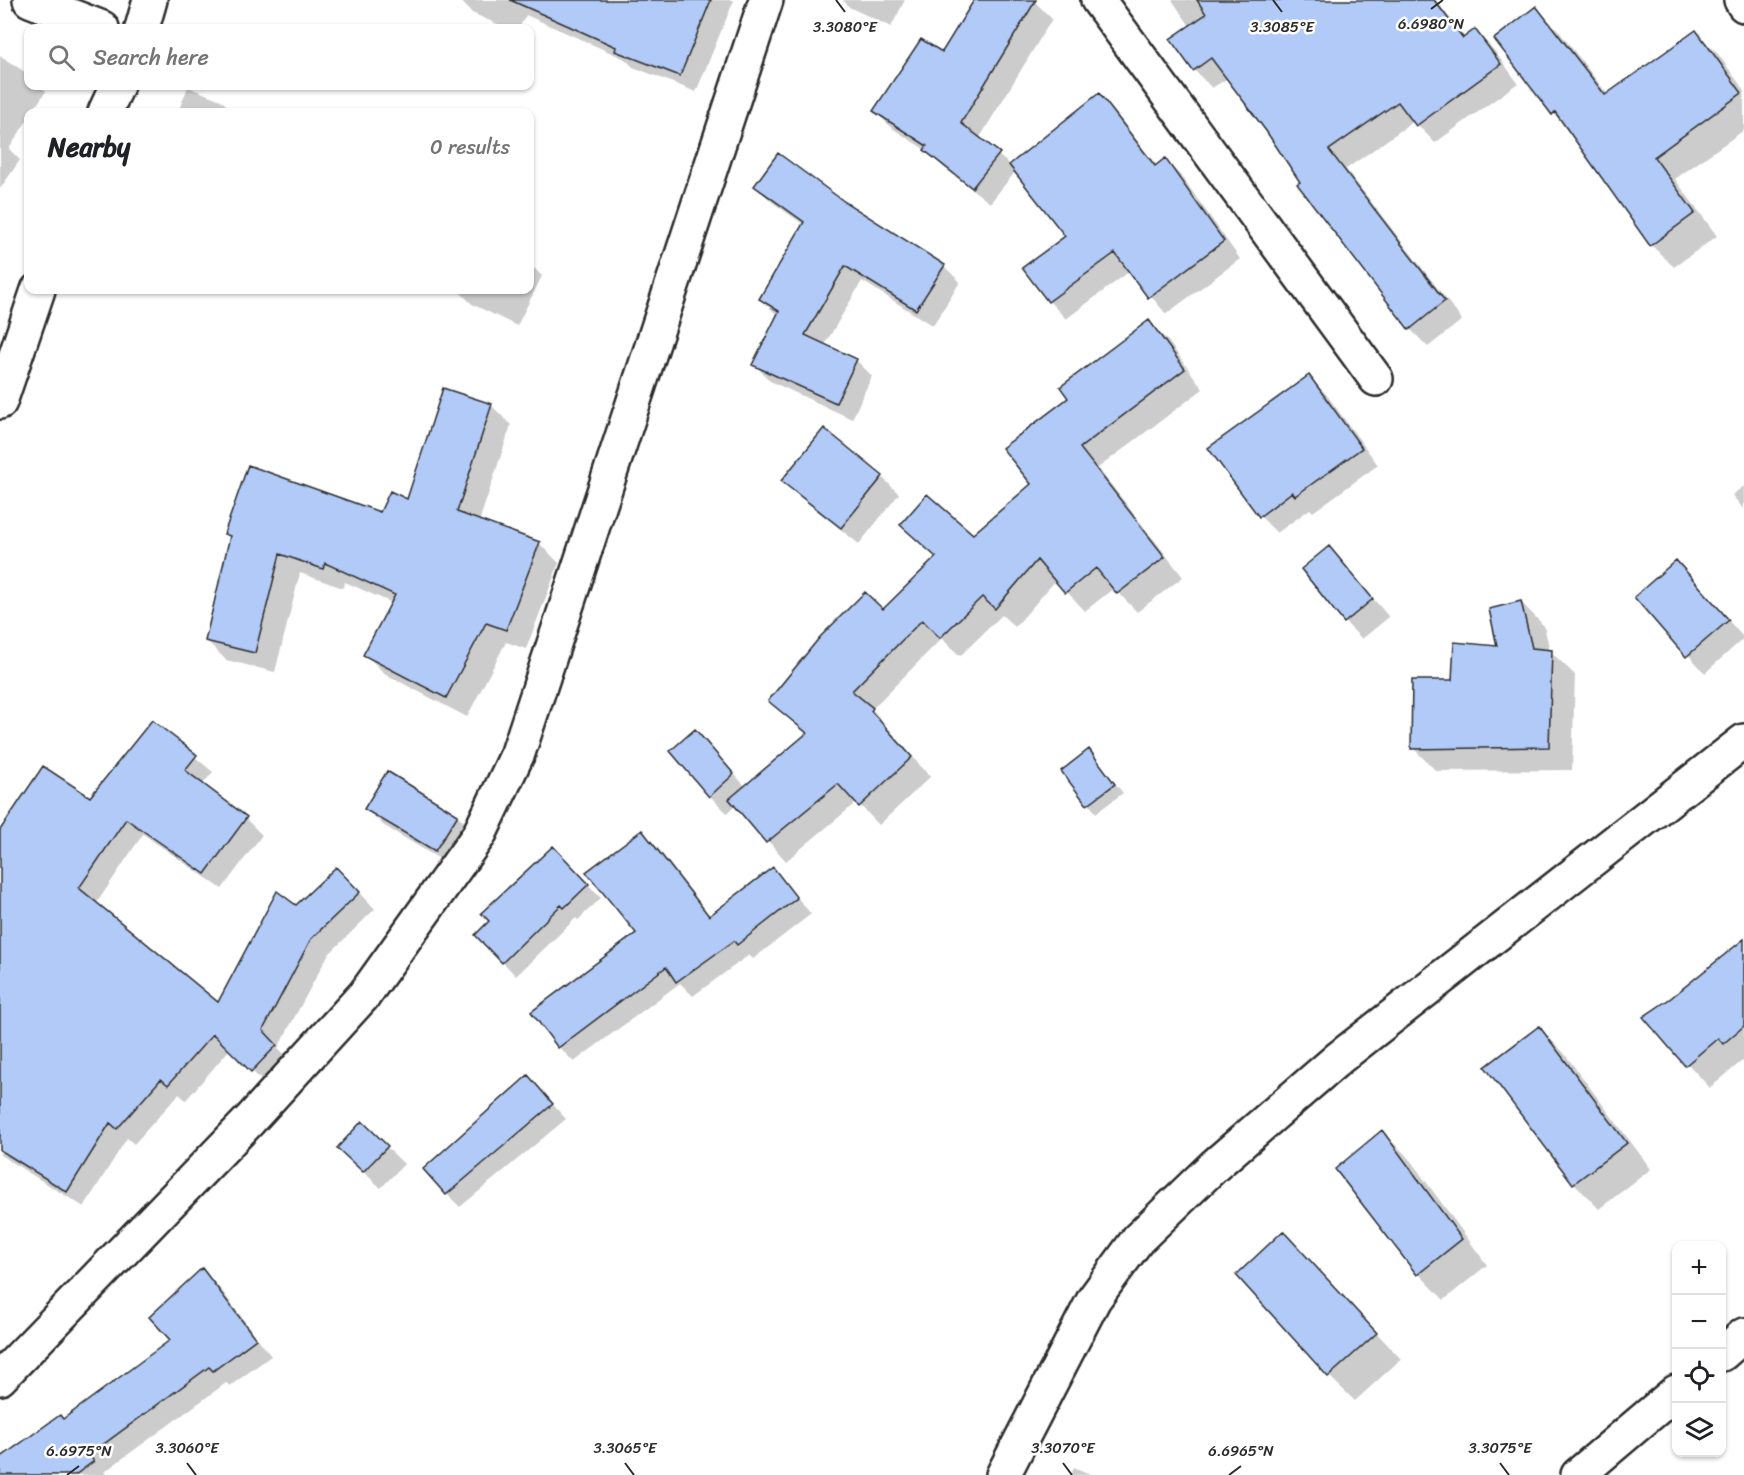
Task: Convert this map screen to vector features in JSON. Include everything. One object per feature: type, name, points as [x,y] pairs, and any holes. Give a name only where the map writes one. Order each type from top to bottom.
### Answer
[{"type":"street","points":[[30,0],[92,24]]},
{"type":"street","points":[[143,24],[150,0]]},
{"type":"street","points":[[0,1378],[250,1120],[365,994],[479,835],[518,753],[766,0]]},
{"type":"street","points":[[1098,0],[1376,379]]},
{"type":"street","points":[[1741,0],[1744,5]]},
{"type":"street","points":[[107,108],[115,90]]},
{"type":"street","points":[[0,402],[37,294]]},
{"type":"street","points":[[1004,1475],[1094,1299],[1138,1239],[1214,1166],[1339,1058],[1744,741]]},
{"type":"street","points":[[1726,1351],[1744,1335]]},
{"type":"street","points":[[1578,1475],[1672,1396]]},
{"type":"building","points":[[510,0],[711,0],[680,76],[615,51],[616,47]]},
{"type":"building","points":[[974,0],[1036,0],[961,123],[1000,153],[972,188],[924,150],[927,146],[873,111],[921,39],[942,52]]},
{"type":"building","points":[[1197,0],[1434,0],[1463,38],[1475,29],[1501,64],[1416,126],[1398,102],[1329,150],[1445,301],[1409,330],[1297,184],[1300,182],[1266,131],[1211,58],[1193,71],[1170,39],[1206,14]]},
{"type":"building","points":[[1536,6],[1605,95],[1696,30],[1742,93],[1654,157],[1695,213],[1650,246],[1555,112],[1552,115],[1494,39]]},
{"type":"building","points":[[1099,93],[1155,166],[1165,158],[1224,241],[1148,298],[1115,253],[1048,302],[1022,268],[1065,236],[1009,165]]},
{"type":"building","points":[[778,153],[845,202],[945,265],[916,310],[845,266],[805,335],[857,359],[836,403],[752,365],[779,311],[759,299],[804,222],[754,186]]},
{"type":"building","points":[[1149,320],[1185,369],[1080,448],[1165,557],[1117,594],[1096,568],[1065,593],[1037,560],[995,609],[982,597],[940,638],[922,620],[852,691],[873,708],[871,711],[912,757],[859,807],[838,784],[766,843],[729,799],[807,733],[768,701],[820,637],[865,592],[883,609],[936,557],[900,525],[927,494],[973,534],[1031,484],[1002,448],[1068,398],[1060,387]]},
{"type":"building","points":[[1309,375],[1362,448],[1295,496],[1292,492],[1259,517],[1208,448]]},
{"type":"building","points":[[443,388],[492,404],[457,512],[540,542],[506,630],[486,623],[446,698],[363,655],[395,595],[325,563],[323,569],[280,554],[255,653],[205,641],[230,536],[224,534],[248,465],[380,512],[390,491],[407,499]]},
{"type":"building","points":[[824,428],[883,476],[841,528],[781,481]]},
{"type":"building","points":[[1329,546],[1373,599],[1344,623],[1301,569]]},
{"type":"building","points":[[1676,560],[1729,620],[1686,657],[1634,597]]},
{"type":"building","points":[[1521,601],[1532,648],[1552,650],[1549,747],[1411,749],[1412,680],[1452,680],[1454,642],[1497,646],[1489,609]]},
{"type":"building","points":[[152,720],[197,755],[185,770],[247,817],[205,874],[126,819],[79,888],[218,1002],[277,891],[296,905],[336,867],[360,892],[311,939],[263,1030],[277,1045],[251,1072],[213,1034],[168,1085],[161,1079],[117,1129],[110,1123],[67,1192],[0,1150],[0,830],[43,766],[90,797]]},
{"type":"building","points":[[695,729],[734,774],[709,797],[670,751]]},
{"type":"building","points":[[1089,749],[1115,784],[1087,805],[1061,771]]},
{"type":"building","points":[[387,771],[458,815],[435,851],[364,809]]},
{"type":"building","points":[[642,830],[709,916],[773,867],[797,898],[737,945],[734,941],[676,982],[666,967],[558,1048],[531,1012],[636,933],[586,872]]},
{"type":"building","points":[[553,846],[589,884],[564,908],[561,905],[502,963],[475,935],[489,921],[481,913]]},
{"type":"building","points":[[1744,939],[1744,1026],[1723,1044],[1718,1038],[1685,1066],[1643,1017],[1671,998]]},
{"type":"building","points":[[1539,1026],[1627,1143],[1573,1184],[1485,1067]]},
{"type":"building","points":[[528,1075],[553,1104],[446,1195],[423,1169]]},
{"type":"building","points":[[362,1121],[388,1146],[363,1172],[337,1148]]},
{"type":"building","points":[[1382,1130],[1462,1239],[1417,1275],[1335,1169]]},
{"type":"building","points":[[1283,1231],[1377,1333],[1328,1377],[1236,1275]]},
{"type":"building","points":[[202,1268],[256,1339],[213,1371],[209,1367],[89,1455],[94,1461],[75,1475],[0,1475],[0,1458],[60,1415],[63,1419],[170,1340],[149,1317]]}]
